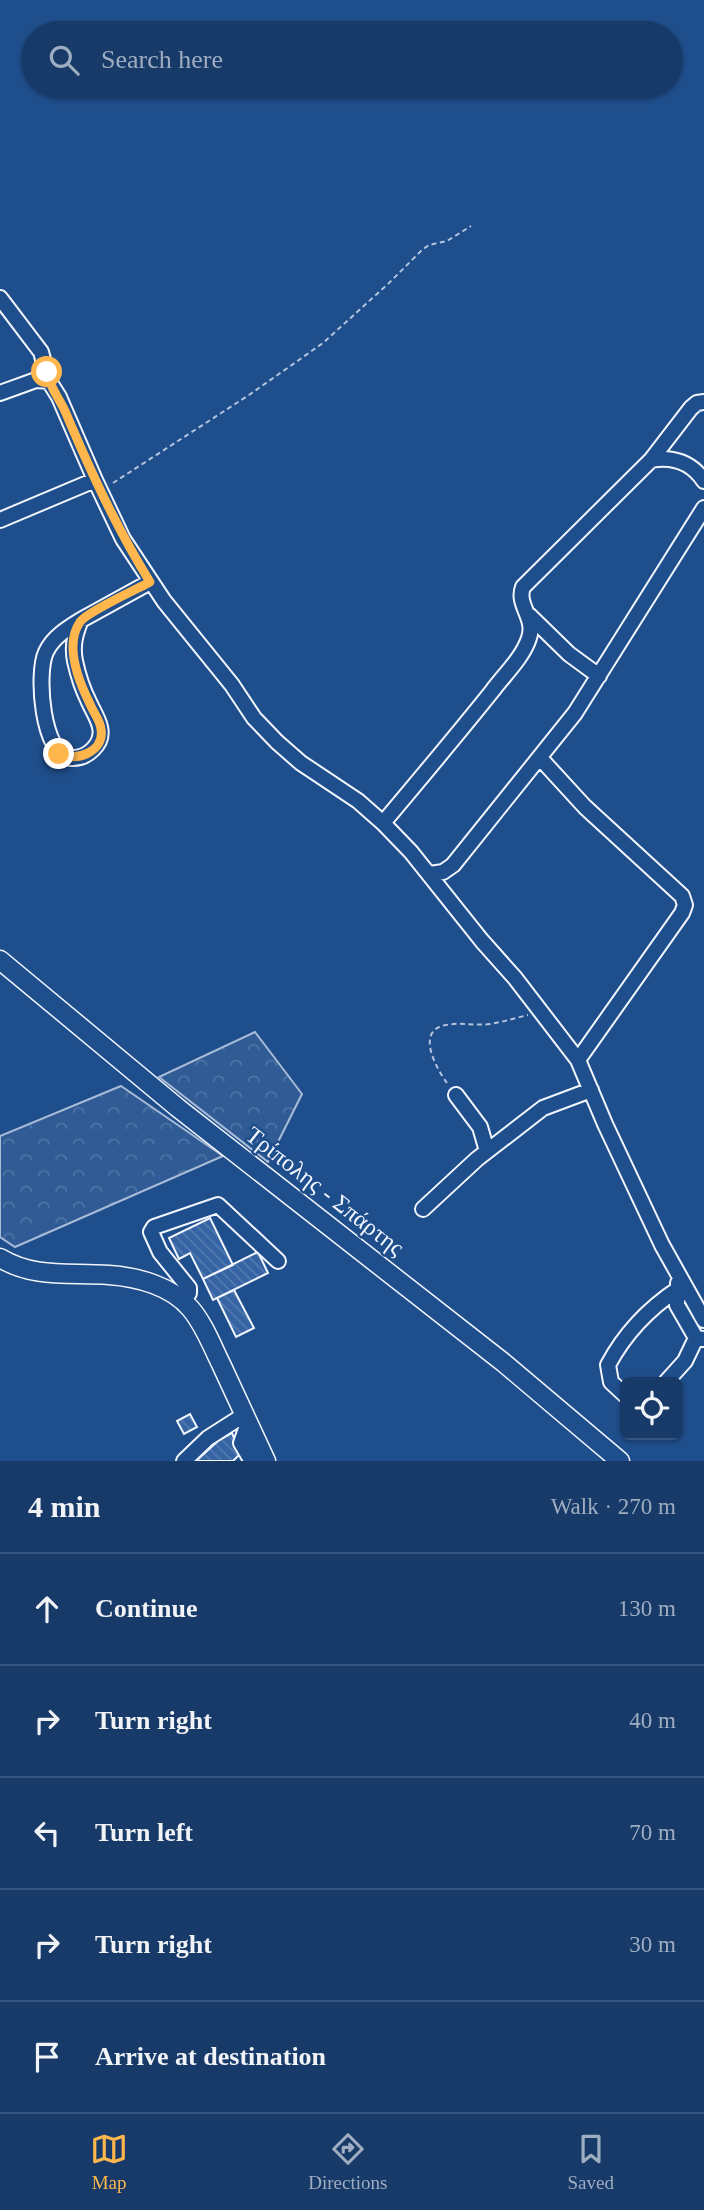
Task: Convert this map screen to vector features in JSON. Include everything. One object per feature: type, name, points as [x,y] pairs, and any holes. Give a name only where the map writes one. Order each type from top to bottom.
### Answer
[{"type":"main road","name":"Τρίπολης - Σπάρτης","points":[[0,960],[178,1108],[504,1363],[620,1461]]},
{"type":"main road","points":[[0,1258],[34,1272],[54,1275],[127,1276],[162,1288],[191,1308],[205,1330],[246,1419],[257,1459]]},
{"type":"street","points":[[0,298],[41,352],[49,381],[59,397],[98,486],[123,538],[150,582],[232,685],[254,718],[277,742],[301,763],[358,801],[383,823],[430,874],[450,902],[541,1010],[578,1060],[678,1282],[704,1320]]},
{"type":"street","points":[[0,393],[36,380],[49,381]]},
{"type":"street","points":[[383,823],[455,739],[517,660],[530,636],[529,615],[521,597],[523,587],[651,460],[691,408],[704,402]]},
{"type":"street","points":[[651,460],[666,458],[681,462],[694,470],[704,481]]},
{"type":"street","points":[[0,520],[98,486]]},
{"type":"street","points":[[430,874],[443,872],[453,865],[540,758],[599,676],[704,508]]},
{"type":"street","points":[[81,620],[74,636],[75,660],[101,730],[99,741],[92,751],[70,758],[59,754],[53,746],[45,715],[41,673],[42,662],[50,644],[81,620],[150,582]]},
{"type":"street","points":[[529,615],[569,654],[599,676]]},
{"type":"street","points":[[540,758],[585,807],[682,896],[685,905],[668,934],[578,1060]]},
{"type":"street","points":[[423,1209],[487,1151],[542,1108],[591,1090]]},
{"type":"street","points":[[456,1095],[480,1128],[487,1151]]},
{"type":"street","points":[[183,1302],[189,1288],[160,1252],[151,1232],[155,1227],[218,1205],[278,1261]]},
{"type":"street","points":[[671,1377],[700,1339],[677,1305],[678,1282]]},
{"type":"street","points":[[620,1390],[611,1382],[608,1365],[634,1326],[678,1282]]},
{"type":"street","points":[[184,1461],[208,1438],[246,1419]]},
{"type":"path","points":[[98,486],[181,440],[323,343],[422,250],[429,245],[447,242],[471,226]]},
{"type":"path","points":[[456,1095],[431,1052],[431,1032],[442,1026],[490,1024],[541,1010]]},
{"type":"green space","points":[[255,1032],[302,1094],[268,1162],[159,1077]]},
{"type":"green space","points":[[121,1086],[223,1156],[15,1247],[0,1237],[0,1136]]},
{"type":"building","points":[[210,1218],[233,1265],[203,1279],[190,1253],[179,1259],[169,1238]]},
{"type":"building","points":[[258,1252],[268,1273],[213,1300],[203,1279]]},
{"type":"building","points":[[234,1290],[254,1328],[236,1337],[217,1298]]},
{"type":"building","points":[[190,1414],[197,1427],[184,1434],[177,1421]]},
{"type":"building","points":[[232,1433],[240,1454],[233,1461],[196,1461],[218,1441]]},
{"type":"route","points":[[47,372],[123,538],[150,582],[81,620],[74,636],[75,660],[88,701],[98,720],[101,736],[92,751],[82,756],[70,758],[59,754]]}]
